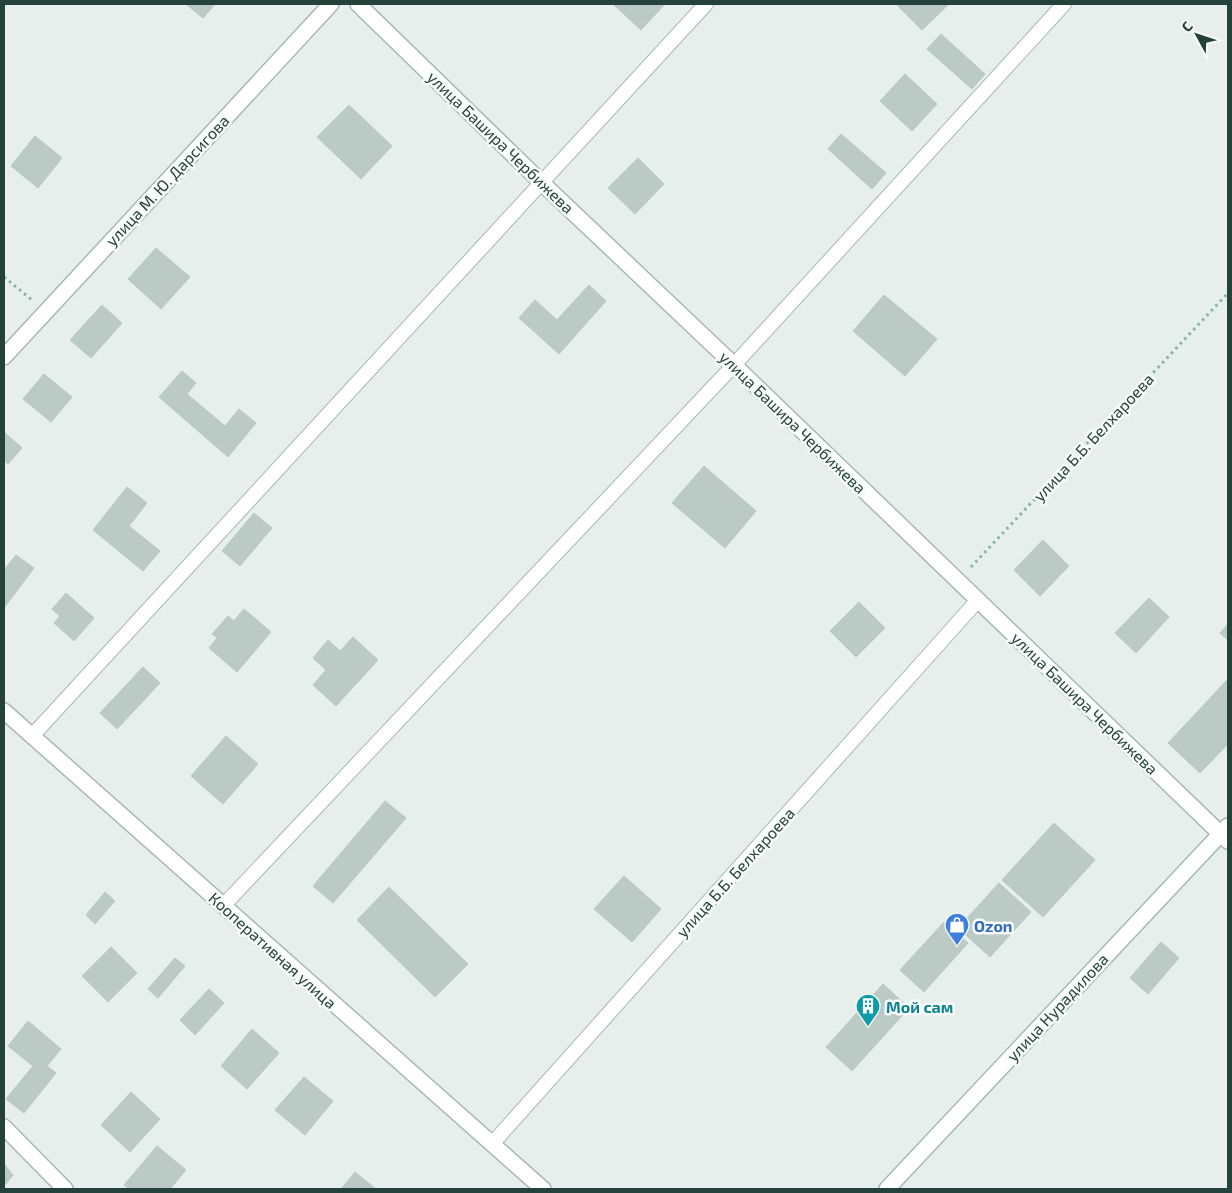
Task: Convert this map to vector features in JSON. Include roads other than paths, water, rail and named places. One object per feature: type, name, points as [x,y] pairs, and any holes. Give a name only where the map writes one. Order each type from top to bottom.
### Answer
[{"type":"street","name":"улица М. Ю. Дарсигова","points":[[4,357],[331,4]]},
{"type":"street","name":"улица Башира Чербижева","points":[[358,4],[958,581],[1226,833]]},
{"type":"street","name":"Кооперативная улица","points":[[4,711],[543,1189]]},
{"type":"street","name":"улица Нурадилова","points":[[886,1189],[1226,833]]},
{"type":"street","points":[[4,1127],[65,1189]]},
{"type":"lane","points":[[32,736],[706,4]]},
{"type":"lane","points":[[223,906],[734,365],[1060,5]]},
{"type":"lane","name":"улица Б.Б. Белхароева","points":[[492,1144],[978,600]]},
{"type":"place","name":"Ozon","points":[[957,946]]},
{"type":"place","name":"Мой сам","points":[[868,1027]]}]
